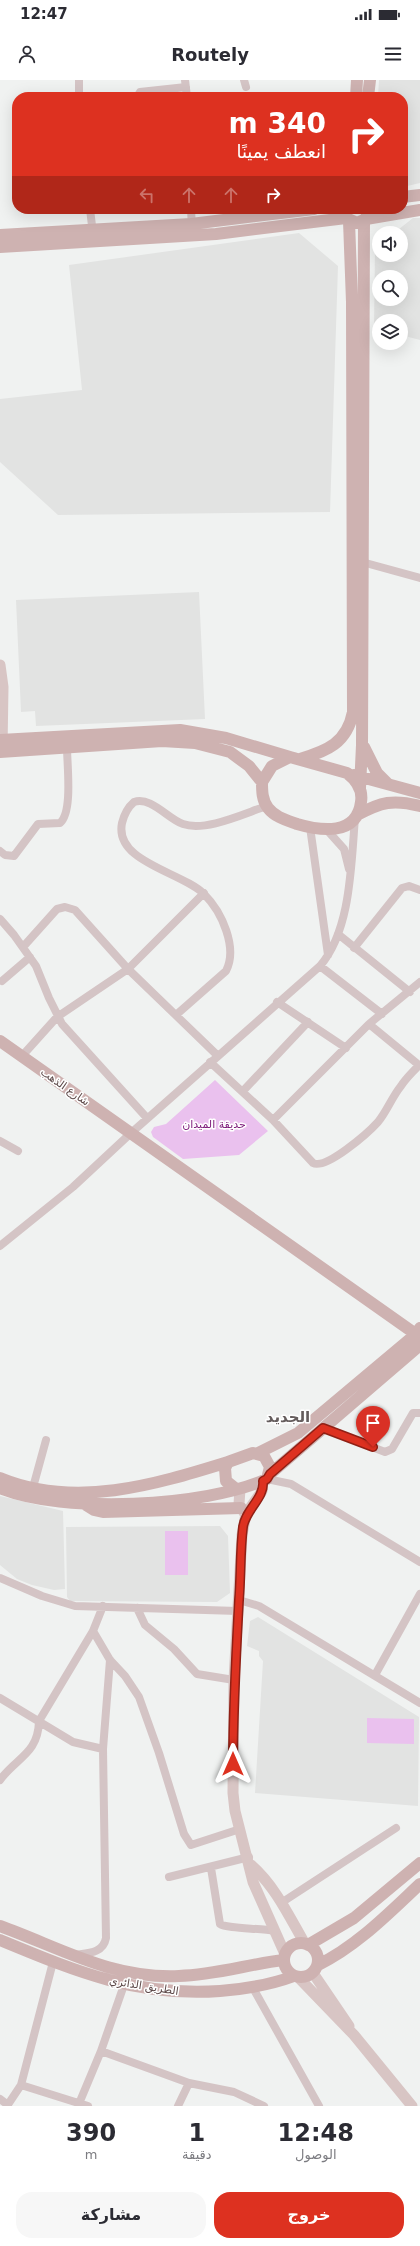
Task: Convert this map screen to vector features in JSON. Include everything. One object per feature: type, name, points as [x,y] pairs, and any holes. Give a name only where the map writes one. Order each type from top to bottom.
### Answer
[{"type":"main road","points":[[356,92],[357,80]]},
{"type":"main road","points":[[369,92],[370,80]]},
{"type":"main road","points":[[408,196],[420,195]]},
{"type":"main road","points":[[408,211],[420,210]]},
{"type":"main road","points":[[0,235],[93,230],[192,230],[265,214]]},
{"type":"main road","points":[[0,247],[94,242],[192,230],[346,216],[357,223],[366,216],[384,214]]},
{"type":"main road","points":[[262,782],[272,766],[295,758],[328,750],[344,734],[353,712],[352,302],[346,216]]},
{"type":"main road","points":[[356,817],[362,799],[360,782],[362,745],[362,562],[366,216]]},
{"type":"main road","points":[[1,749],[180,730],[226,738],[348,773],[360,782],[388,784],[420,793]]},
{"type":"main road","points":[[1,749],[67,747],[162,741],[195,742],[230,752],[249,766],[262,782],[263,796],[267,806],[278,817],[310,828],[327,830],[344,826],[356,817],[384,802],[393,801],[420,806]]},
{"type":"main road","points":[[362,745],[377,773],[388,784]]},
{"type":"main road","name":"شارع الذهب","points":[[0,1041],[419,1336]]},
{"type":"main road","points":[[0,1488],[85,1504],[197,1498],[226,1493],[238,1489],[266,1478],[323,1428],[419,1336]]},
{"type":"main road","points":[[0,1478],[31,1493],[117,1491],[228,1462],[253,1453],[258,1453],[298,1433],[419,1336]]},
{"type":"main road","points":[[258,1453],[268,1461],[266,1478]]},
{"type":"main road","points":[[228,1462],[224,1474],[226,1481],[238,1489]]},
{"type":"main road","points":[[85,1504],[94,1510],[103,1512],[244,1511]]},
{"type":"main road","points":[[420,1864],[354,1918],[307,1944],[293,1945],[285,1957],[285,1966],[296,1976],[306,1977],[350,1945],[420,1884]]},
{"type":"main road","name":"الطريق الدائري","points":[[1,1924],[71,1955],[116,1971],[156,1977],[200,1975],[285,1957]]},
{"type":"main road","name":"الطريق الدائري","points":[[0,1940],[92,1976],[124,1985],[176,1992],[253,1988],[296,1976]]},
{"type":"main road","points":[[307,1944],[317,1953],[316,1969]]},
{"type":"street","points":[[79,80],[79,92]]},
{"type":"street","points":[[140,92],[186,84]]},
{"type":"street","points":[[91,214],[94,242]]},
{"type":"street","points":[[191,214],[192,230]]},
{"type":"street","points":[[362,562],[420,578]]},
{"type":"street","points":[[0,665],[1,749]]},
{"type":"street","points":[[0,851],[6,855],[14,856],[38,824],[60,823],[65,818],[67,804],[67,747]]},
{"type":"street","points":[[176,1015],[226,971],[231,962],[227,933],[218,914],[204,893],[185,880],[147,861],[128,848],[124,843],[121,833],[123,818],[128,808],[137,801],[146,802],[184,824],[196,826],[210,824],[267,806]]},
{"type":"street","points":[[0,1246],[73,1187],[130,1133],[217,1055],[320,966],[328,956],[338,934],[350,874],[356,817]]},
{"type":"street","points":[[310,828],[328,956]]},
{"type":"street","points":[[327,830],[338,840],[344,849],[350,874]]},
{"type":"street","points":[[354,948],[402,888],[409,886],[420,890]]},
{"type":"street","points":[[22,1056],[57,1017],[128,969],[204,893]]},
{"type":"street","points":[[23,947],[56,909],[66,907],[82,916],[128,969],[217,1055]]},
{"type":"street","points":[[0,919],[30,957],[41,976],[57,1017],[87,1054],[147,1118]]},
{"type":"street","points":[[338,934],[410,992]]},
{"type":"street","points":[[2,981],[30,957]]},
{"type":"street","points":[[320,966],[382,1014]]},
{"type":"street","points":[[273,1120],[369,1024],[419,985]]},
{"type":"street","points":[[277,1002],[346,1048]]},
{"type":"street","points":[[243,1091],[308,1022]]},
{"type":"street","points":[[210,1062],[273,1120],[313,1163],[321,1165],[352,1145],[377,1123],[400,1087],[420,1065],[369,1024]]},
{"type":"street","points":[[0,1141],[18,1151]]},
{"type":"street","points":[[323,1428],[385,1452],[392,1449],[413,1412],[420,1413]]},
{"type":"street","points":[[31,1493],[46,1440]]},
{"type":"street","points":[[244,1511],[262,1491],[266,1478],[290,1484],[420,1562]]},
{"type":"street","points":[[238,1489],[238,1499],[244,1511],[240,1557],[239,1605],[234,1680],[233,1793],[240,1829],[250,1861],[253,1882],[285,1957]]},
{"type":"street","points":[[0,1578],[68,1605],[137,1608],[239,1605],[259,1606],[420,1703]]},
{"type":"street","points":[[375,1675],[420,1594]]},
{"type":"street","points":[[0,1780],[28,1753],[34,1745],[37,1737],[39,1721],[93,1631],[103,1606]]},
{"type":"street","points":[[137,1608],[145,1625],[174,1649],[197,1674],[234,1680]]},
{"type":"street","points":[[93,1631],[110,1660],[125,1676],[139,1697],[160,1754],[184,1834],[191,1845],[240,1829]]},
{"type":"street","points":[[71,1955],[96,1952],[103,1946],[106,1938],[103,1748],[110,1660]]},
{"type":"street","points":[[0,1698],[73,1742],[103,1748]]},
{"type":"street","points":[[281,1903],[396,1828]]},
{"type":"street","points":[[250,1861],[267,1882],[307,1944]]},
{"type":"street","points":[[169,1877],[250,1861]]},
{"type":"street","points":[[211,1868],[220,1924],[226,1927],[253,1927],[274,1931]]},
{"type":"street","points":[[0,2099],[8,2105],[21,2085],[53,1962]]},
{"type":"street","points":[[316,1969],[354,2035]]},
{"type":"street","points":[[296,1976],[354,2035],[412,2106]]},
{"type":"street","points":[[21,2085],[82,2105],[124,1985]]},
{"type":"street","points":[[253,1988],[319,2106]]},
{"type":"street","points":[[101,2051],[189,2083],[234,2092],[264,2106]]},
{"type":"street","points":[[178,2106],[189,2083]]},
{"type":"shaded area","points":[[379,80],[420,80],[420,183],[408,186],[408,92],[378,92]]},
{"type":"shaded area","points":[[413,218],[420,218],[420,340],[408,337],[408,314],[374,314],[374,306],[408,306],[408,270],[375,270],[375,262],[408,262],[408,226],[403,226]]},
{"type":"shaded area","points":[[299,233],[338,266],[330,512],[58,515],[0,462],[0,399],[82,390],[69,265]]},
{"type":"shaded area","points":[[199,592],[205,719],[36,726],[35,711],[21,712],[16,600]]},
{"type":"shaded area","points":[[0,1496],[63,1511],[65,1589],[54,1590],[32,1585],[17,1579],[0,1565]]},
{"type":"shaded area","points":[[220,1526],[228,1536],[230,1593],[217,1602],[70,1601],[67,1597],[66,1527]]},
{"type":"shaded area","points":[[258,1617],[419,1717],[418,1806],[255,1793],[263,1661],[259,1656],[259,1651],[247,1646],[250,1621]]},
{"type":"green space","name":"حديقة الميدان","points":[[215,1080],[268,1131],[239,1155],[183,1159],[153,1137],[151,1132],[154,1127],[166,1124]]},
{"type":"green space","points":[[165,1531],[188,1531],[188,1575],[165,1575]]},
{"type":"green space","points":[[367,1718],[414,1719],[414,1744],[367,1743]]},
{"type":"district","name":"الجديد","points":[[288,1417]]},
{"type":"route","points":[[233,1764],[234,1680],[240,1557],[243,1525],[246,1514],[262,1491],[264,1486],[263,1481],[323,1428],[373,1447]]}]
